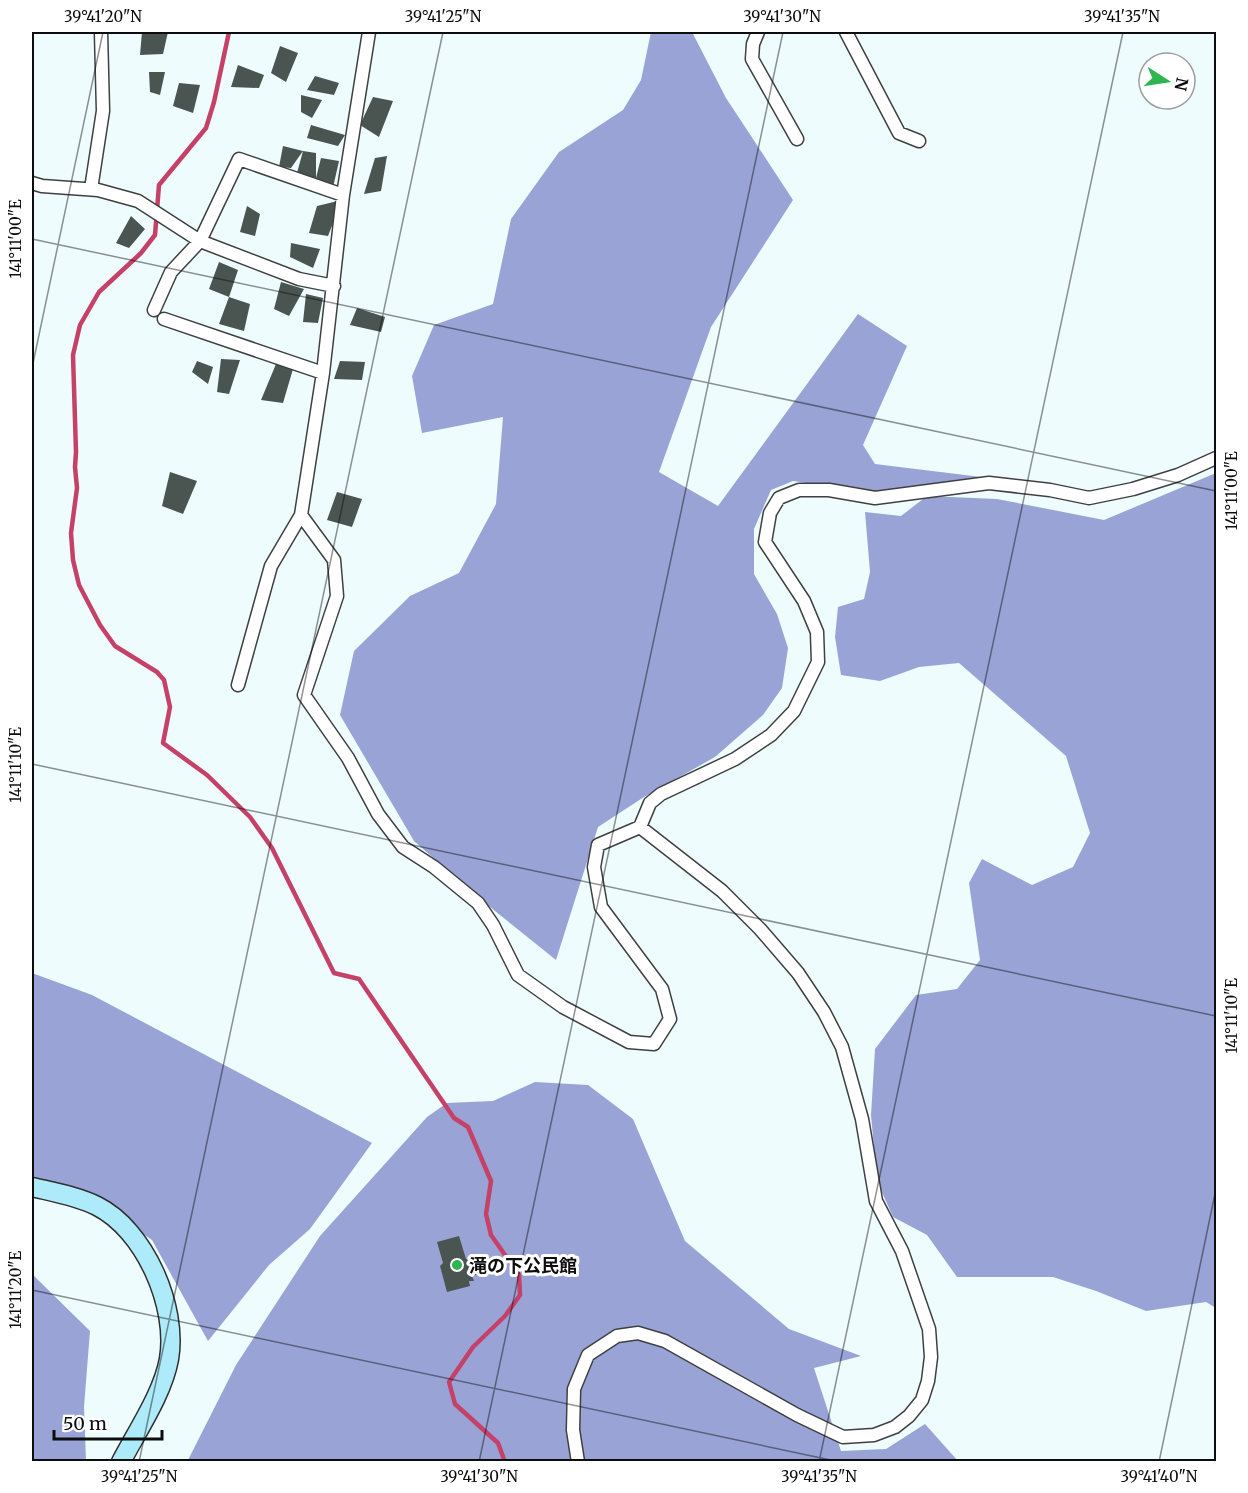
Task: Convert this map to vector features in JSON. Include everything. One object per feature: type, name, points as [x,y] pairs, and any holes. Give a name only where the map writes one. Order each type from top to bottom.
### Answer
[{"type":"street","points":[[91,189],[103,111],[101,32]]},
{"type":"street","points":[[238,685],[271,566],[301,515],[323,373],[343,195],[369,32]]},
{"type":"street","points":[[758,32],[753,44],[752,59],[797,139]]},
{"type":"street","points":[[846,32],[899,134],[919,141]]},
{"type":"street","points":[[154,310],[171,272],[200,241],[239,159],[343,195]]},
{"type":"street","points":[[32,183],[42,186],[91,189],[138,201],[200,241],[299,279],[334,286]]},
{"type":"street","points":[[164,319],[323,373]]},
{"type":"street","points":[[301,515],[334,560],[337,596],[304,695],[348,758],[378,814],[403,847],[434,867],[478,903],[493,925],[518,975],[563,1007],[629,1042],[654,1044],[670,1019],[662,989],[602,907],[594,867],[598,845],[640,827],[650,802],[661,794],[735,759],[771,735],[794,711],[818,662],[817,632],[804,601],[765,542],[770,513],[779,498],[799,490],[829,490],[876,498],[989,483],[1050,489],[1089,498],[1133,489],[1178,475],[1216,458]]},
{"type":"street","points":[[578,1461],[573,1430],[574,1389],[588,1355],[618,1336],[638,1333],[665,1341],[797,1415],[843,1437],[874,1435],[895,1427],[909,1416],[922,1400],[928,1381],[931,1357],[929,1329],[903,1251],[876,1201],[862,1119],[842,1047],[824,1012],[798,973],[753,922],[722,891],[640,827]]},
{"type":"street","points":[[32,1187],[65,1194],[98,1207],[120,1224],[140,1246],[165,1299],[171,1330],[169,1359],[159,1389],[121,1461]]},
{"type":"shaded area","points":[[651,32],[692,32],[726,98],[793,200],[711,327],[659,472],[718,506],[858,314],[907,346],[863,445],[875,464],[1031,483],[878,493],[793,481],[771,490],[754,529],[754,574],[777,614],[788,648],[782,688],[763,715],[715,757],[644,797],[598,827],[556,960],[480,899],[414,841],[340,715],[354,651],[410,596],[459,573],[496,504],[503,417],[422,433],[412,376],[434,325],[493,304],[511,219],[559,152],[623,110],[641,80]]},
{"type":"shaded area","points":[[1216,473],[1216,1308],[1206,1302],[1146,1311],[1053,1277],[957,1277],[927,1235],[893,1217],[877,1181],[871,1115],[875,1049],[916,995],[957,989],[980,960],[969,883],[982,859],[1032,885],[1073,867],[1090,833],[1066,756],[959,663],[919,667],[880,681],[841,675],[835,637],[838,607],[864,599],[870,572],[865,512],[901,516],[927,496],[997,499],[1104,520]]},
{"type":"shaded area","points":[[32,973],[92,995],[372,1143],[310,1229],[269,1265],[208,1341],[152,1240],[84,1193],[32,1176]]},
{"type":"shaded area","points":[[535,1082],[588,1085],[633,1119],[685,1241],[789,1329],[861,1356],[814,1368],[841,1451],[886,1449],[925,1424],[958,1461],[187,1462],[236,1365],[320,1236],[427,1117],[447,1103],[493,1101]]},
{"type":"shaded area","points":[[32,1274],[90,1331],[84,1407],[86,1461],[32,1461]]},
{"type":"building","points":[[142,32],[168,32],[163,54],[140,55]]},
{"type":"building","points":[[280,46],[298,53],[286,82],[271,73]]},
{"type":"building","points":[[238,65],[264,75],[259,88],[231,87]]},
{"type":"building","points":[[149,72],[165,72],[160,95],[150,92]]},
{"type":"building","points":[[315,76],[339,83],[334,95],[307,90]]},
{"type":"building","points":[[179,83],[200,85],[193,113],[173,106]]},
{"type":"building","points":[[301,95],[322,100],[312,118],[301,112]]},
{"type":"building","points":[[373,97],[393,101],[379,137],[360,125]]},
{"type":"building","points":[[311,125],[345,135],[338,146],[307,138]]},
{"type":"building","points":[[283,146],[303,151],[291,168],[279,167]]},
{"type":"building","points":[[303,151],[316,153],[316,178],[297,173]]},
{"type":"building","points":[[387,156],[381,191],[364,194],[375,158]]},
{"type":"building","points":[[321,158],[339,161],[332,192],[316,178]]},
{"type":"building","points":[[342,200],[328,236],[309,233],[317,206]]},
{"type":"building","points":[[247,206],[260,214],[255,236],[240,232]]},
{"type":"building","points":[[131,216],[145,229],[129,248],[116,243]]},
{"type":"building","points":[[291,243],[320,249],[313,268],[290,257]]},
{"type":"building","points":[[219,262],[238,270],[229,297],[209,289]]},
{"type":"building","points":[[281,282],[304,289],[289,316],[274,309]]},
{"type":"building","points":[[306,294],[323,298],[318,323],[303,322]]},
{"type":"building","points":[[229,297],[250,304],[244,331],[219,324]]},
{"type":"building","points":[[357,308],[385,317],[381,332],[350,325]]},
{"type":"building","points":[[221,359],[240,360],[229,394],[217,392]]},
{"type":"building","points":[[197,361],[213,367],[208,384],[192,372]]},
{"type":"building","points":[[340,361],[365,362],[362,380],[334,379]]},
{"type":"building","points":[[276,364],[293,369],[283,403],[261,400]]},
{"type":"building","points":[[170,472],[197,481],[183,514],[162,506]]},
{"type":"building","points":[[337,492],[362,499],[352,527],[327,520]]},
{"type":"building","name":"滝の下公民館","points":[[459,1236],[466,1259],[472,1259],[476,1275],[472,1276],[474,1281],[469,1281],[470,1286],[447,1292],[437,1242]]},
{"type":"waterway","points":[[229,32],[206,128],[159,185],[155,235],[141,253],[99,292],[80,325],[73,355],[77,488],[71,533],[73,560],[79,585],[100,625],[115,646],[157,672],[164,680],[170,707],[163,743],[207,775],[250,817],[272,848],[334,973],[359,979],[454,1118],[468,1127],[491,1181],[486,1214],[491,1235],[519,1275],[520,1295],[505,1316],[473,1347],[449,1382],[455,1404],[498,1443],[505,1462]]},
{"type":"place","name":"滝の下公民館","points":[[457,1265]]}]
